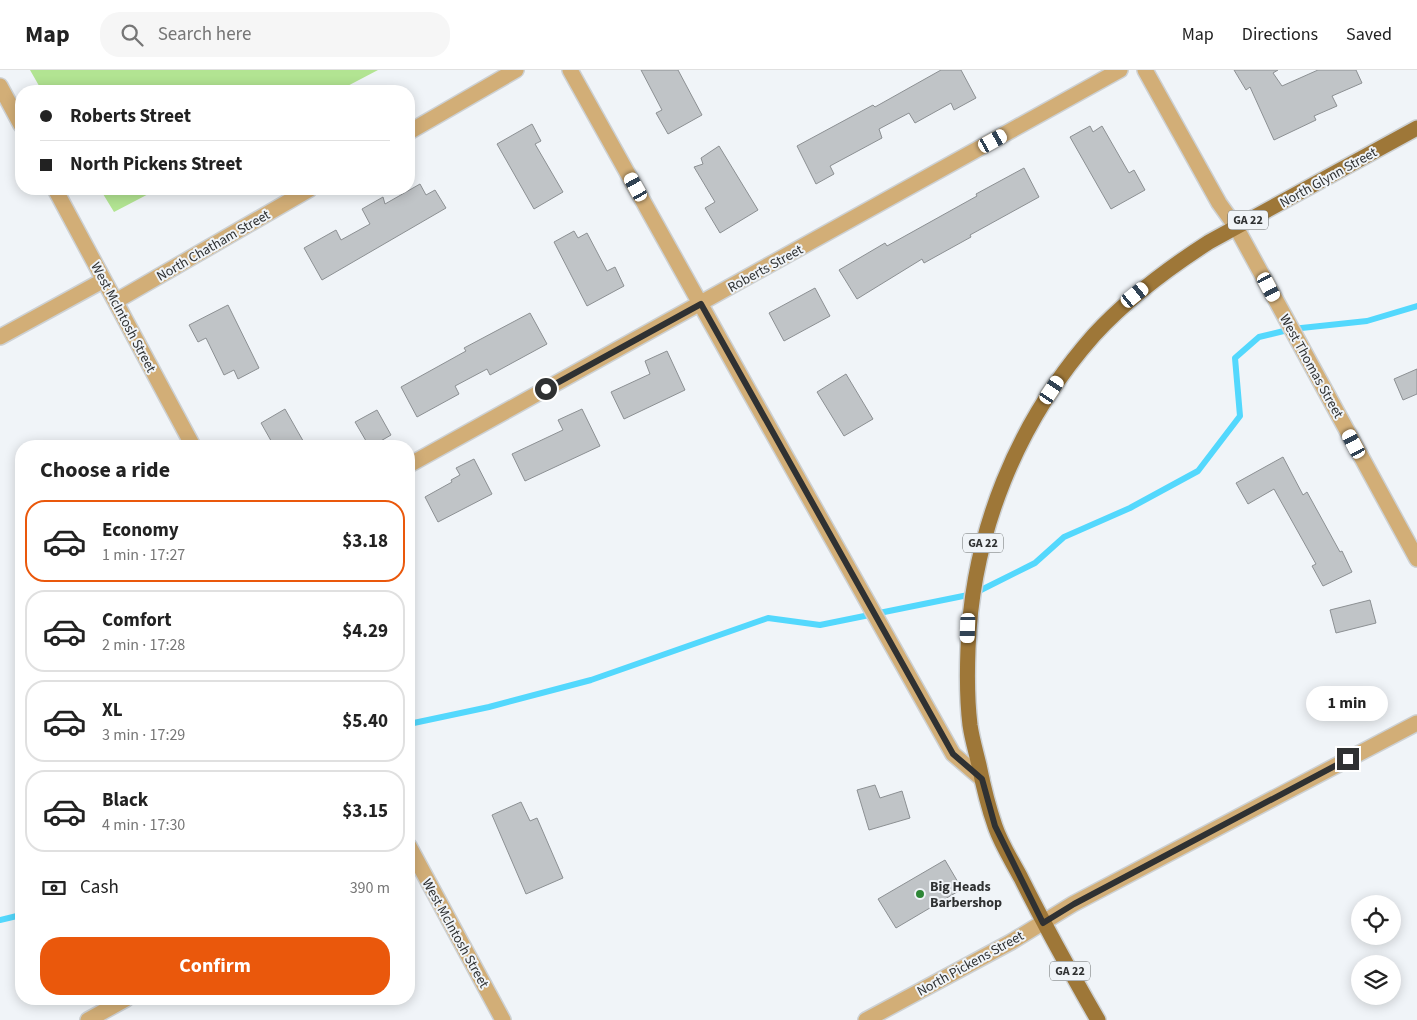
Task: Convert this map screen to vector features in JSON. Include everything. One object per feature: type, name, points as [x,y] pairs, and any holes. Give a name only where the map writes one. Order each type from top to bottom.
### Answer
[{"type":"main road","name":"North Glynn Street","points":[[982,779],[970,718],[967,663],[968,628],[972,594],[979,560],[996,499],[1024,436],[1044,402],[1095,334],[1135,295],[1157,277],[1209,242],[1417,128]]},
{"type":"main road","name":"GA 22","points":[[982,779],[995,826],[1043,923],[1098,1020]]},
{"type":"street","points":[[415,129],[516,70]]},
{"type":"street","points":[[570,70],[953,754],[982,779]]},
{"type":"street","name":"Roberts Street","points":[[415,462],[1120,70]]},
{"type":"street","name":"West Thomas Street","points":[[1144,70],[1219,203],[1236,227],[1417,559]]},
{"type":"street","points":[[0,86],[15,114]]},
{"type":"street","name":"West McIntosh Street","points":[[59,195],[190,440]]},
{"type":"street","name":"North Chatham Street","points":[[116,301],[300,195]]},
{"type":"street","points":[[0,337],[104,280]]},
{"type":"street","name":"North Pickens Street","points":[[866,1020],[1011,942],[1074,904],[1417,723]]},
{"type":"street","name":"West McIntosh Street","points":[[415,857],[503,1020]]},
{"type":"street","points":[[88,1020],[115,1005]]},
{"type":"green space","points":[[30,70],[378,70],[349,85],[39,85]]},
{"type":"green space","points":[[104,195],[147,195],[114,212]]},
{"type":"building","points":[[641,70],[678,70],[702,115],[668,134],[656,113],[662,110]]},
{"type":"building","points":[[941,70],[961,70],[976,98],[954,110],[951,103],[915,123],[909,113],[879,129],[882,138],[830,166],[834,174],[816,184],[797,146],[873,105],[875,107]]},
{"type":"building","points":[[1234,70],[1278,70],[1273,73],[1282,86],[1318,70],[1356,70],[1362,83],[1332,96],[1337,106],[1314,116],[1316,120],[1274,140],[1250,87],[1246,90]]},
{"type":"building","points":[[532,124],[541,141],[535,144],[563,192],[534,209],[497,144]]},
{"type":"building","points":[[1090,126],[1093,132],[1102,126],[1129,173],[1134,170],[1145,190],[1111,209],[1070,137]]},
{"type":"building","points":[[719,146],[758,210],[720,233],[705,208],[715,202],[694,167],[703,164],[701,158]]},
{"type":"building","points":[[1024,168],[1039,197],[924,263],[922,259],[857,299],[839,270],[885,243],[887,246]]},
{"type":"building","points":[[420,184],[426,195],[435,190],[446,208],[322,280],[304,248],[336,230],[341,240],[370,224],[362,209],[383,197],[385,204],[401,195],[415,195],[415,187]]},
{"type":"building","points":[[574,231],[578,238],[587,233],[607,271],[615,267],[624,286],[587,306],[554,242]]},
{"type":"building","points":[[815,288],[830,316],[784,341],[769,313]]},
{"type":"building","points":[[228,305],[259,368],[238,379],[234,370],[224,375],[206,338],[198,342],[189,325]]},
{"type":"building","points":[[530,313],[547,344],[490,375],[487,369],[455,386],[459,394],[417,417],[401,387],[466,351],[464,348]]},
{"type":"building","points":[[667,351],[685,390],[624,419],[611,392],[650,374],[645,361]]},
{"type":"building","points":[[1417,369],[1417,394],[1403,400],[1394,379]]},
{"type":"building","points":[[846,374],[873,419],[844,436],[817,392]]},
{"type":"building","points":[[285,409],[303,440],[271,440],[261,423]]},
{"type":"building","points":[[582,409],[600,446],[525,481],[512,454],[563,430],[558,420]]},
{"type":"building","points":[[377,410],[391,435],[382,440],[366,440],[355,422]]},
{"type":"building","points":[[1283,457],[1303,495],[1307,492],[1340,552],[1342,551],[1352,572],[1323,586],[1312,566],[1316,564],[1274,489],[1248,504],[1236,483]]},
{"type":"building","points":[[474,459],[492,494],[438,522],[425,497],[452,482],[451,480],[460,475],[456,468]]},
{"type":"building","points":[[1370,600],[1376,623],[1336,633],[1330,610]]},
{"type":"building","points":[[875,785],[880,798],[902,791],[910,818],[869,830],[857,790]]},
{"type":"building","points":[[521,802],[530,821],[537,818],[563,878],[526,894],[492,815]]},
{"type":"building","name":"Big Heads Barbershop","points":[[945,860],[962,889],[896,928],[878,899]]},
{"type":"waterway","points":[[415,723],[489,707],[591,680],[768,618],[820,625],[973,594],[1035,563],[1064,537],[1130,508],[1198,471],[1240,416],[1235,358],[1259,337],[1292,329],[1367,321],[1417,306]]},
{"type":"waterway","points":[[0,920],[15,916]]},
{"type":"place","name":"Big Heads Barbershop","points":[[920,894]]},
{"type":"route","points":[[546,389],[701,304],[953,754],[982,779],[995,826],[1043,923],[1074,904],[1348,759]]}]
